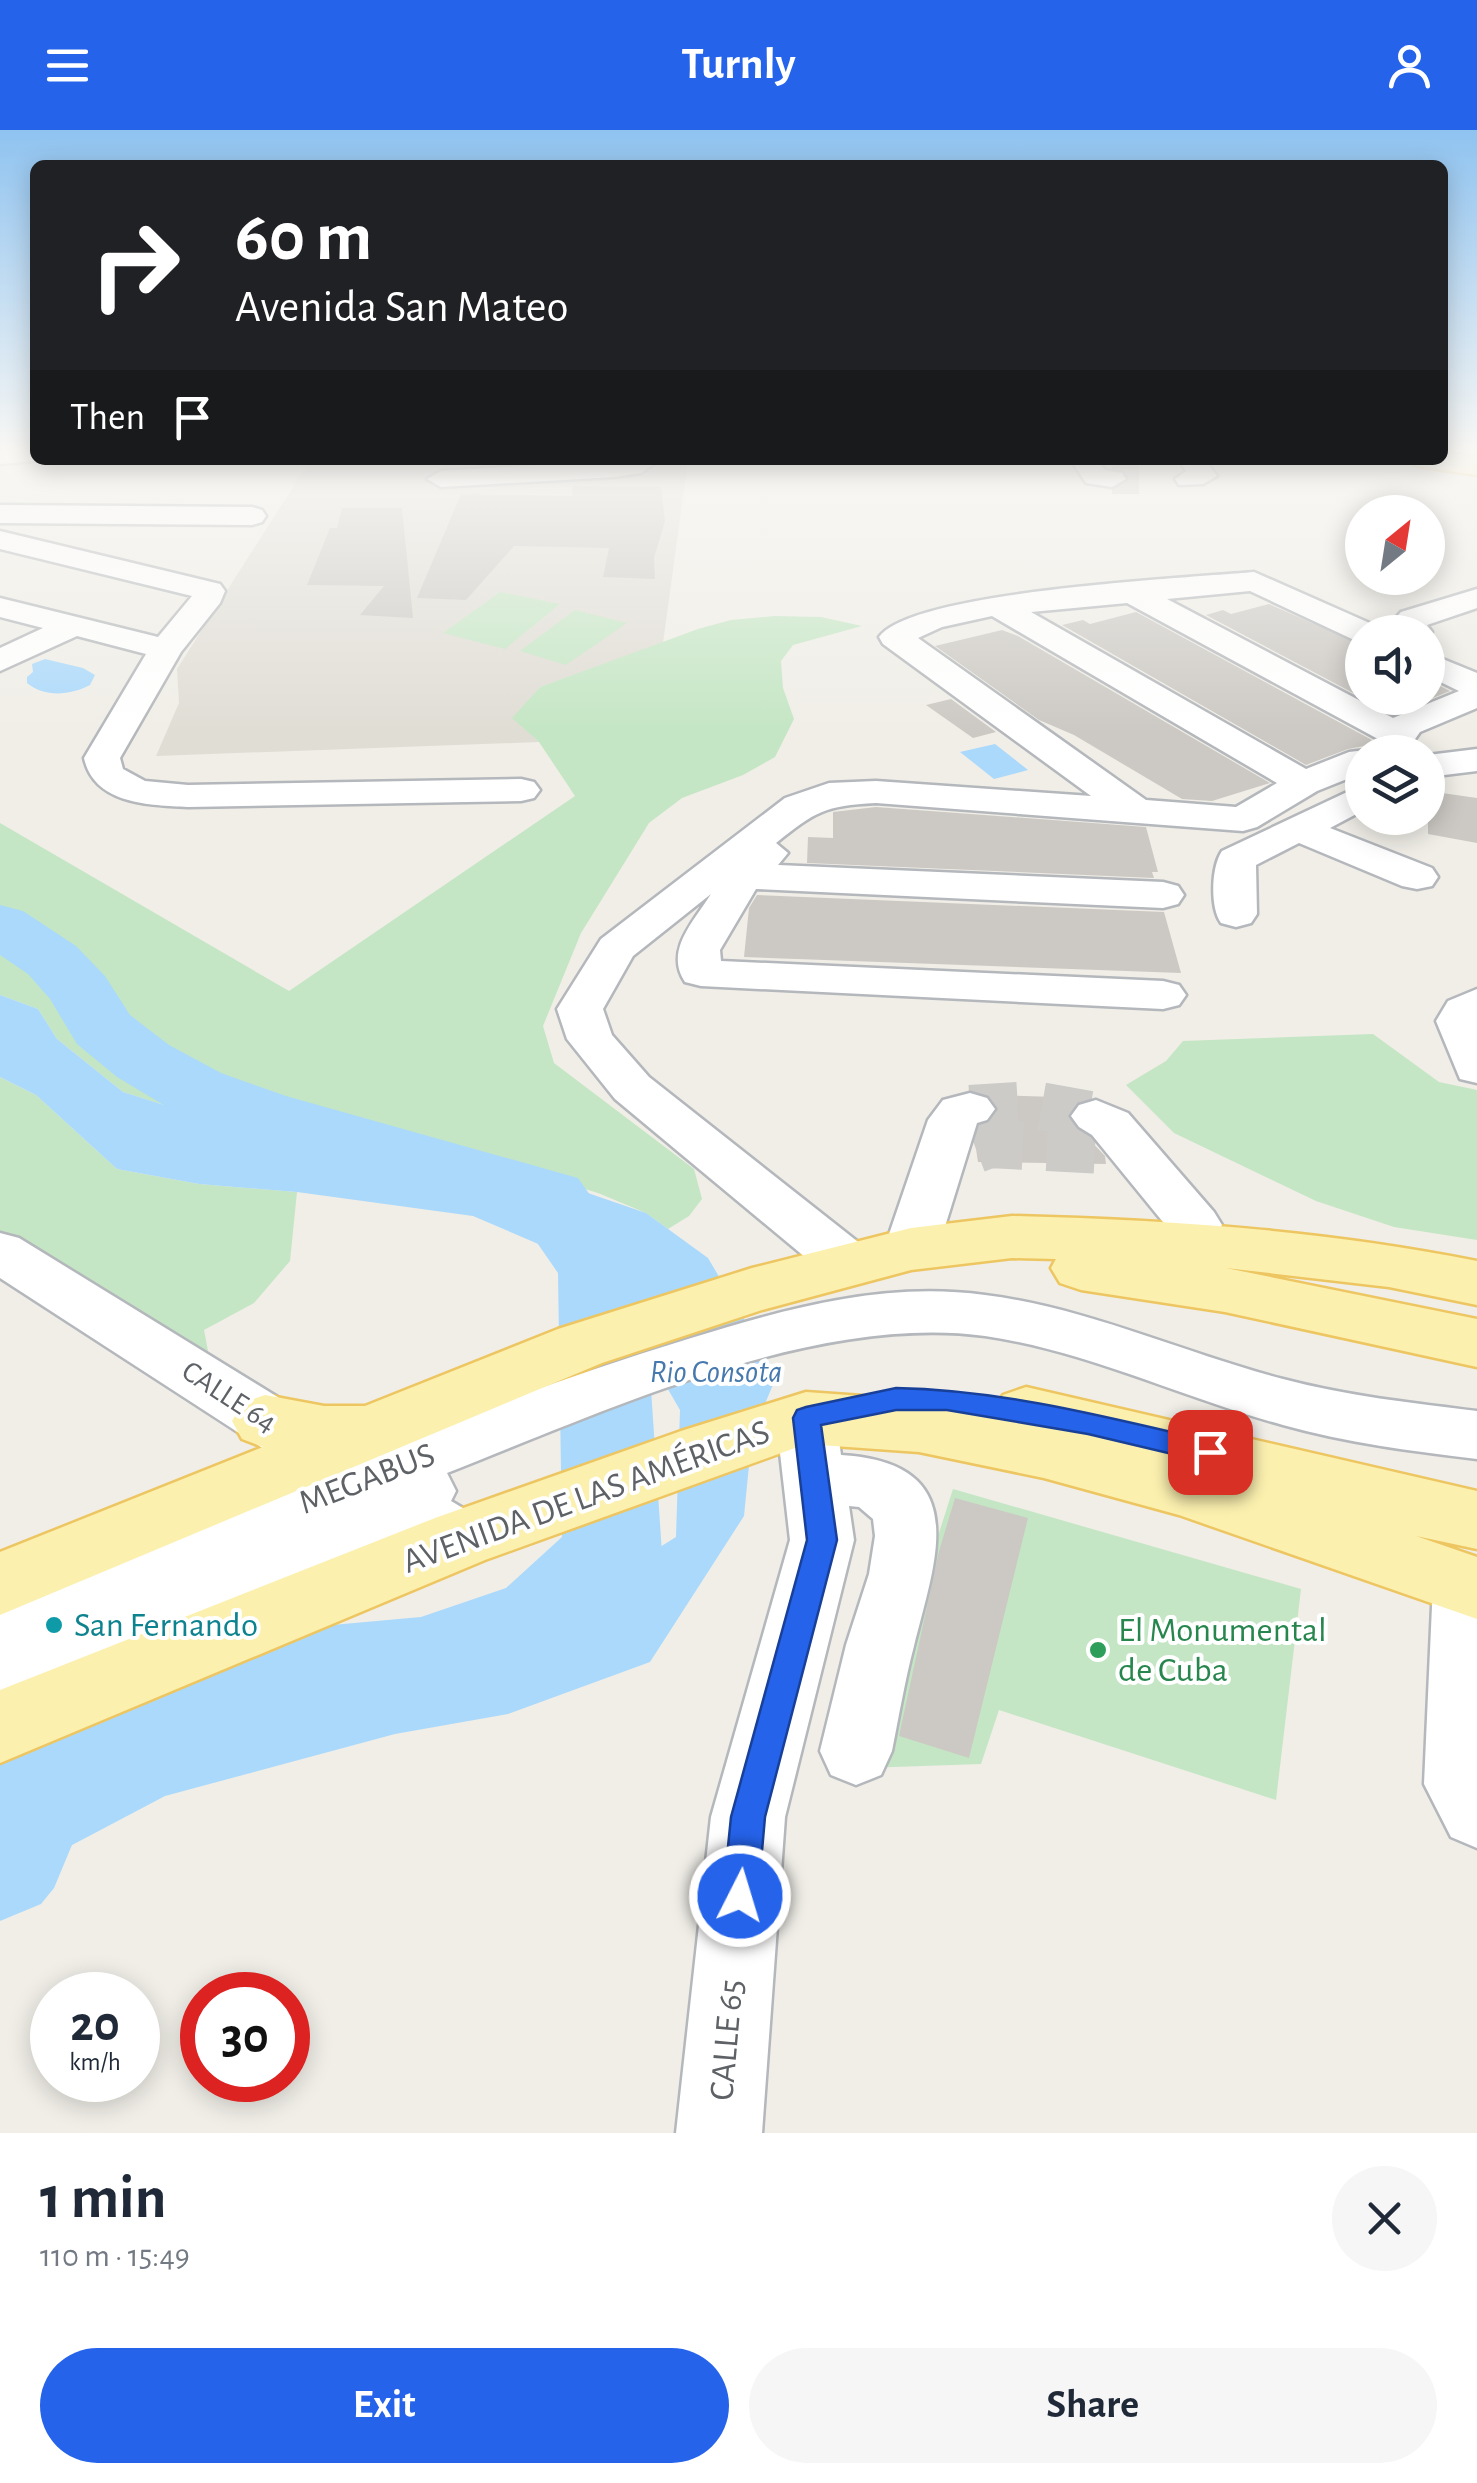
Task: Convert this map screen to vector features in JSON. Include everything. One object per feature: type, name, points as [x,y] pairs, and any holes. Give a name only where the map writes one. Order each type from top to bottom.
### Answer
[{"type":"main road","points":[[1012,1237],[1152,1225],[1195,1226],[1342,1239],[1477,1267]]},
{"type":"main road","name":"AVENIDA DE LAS AMÉRICAS","points":[[0,1727],[368,1472],[592,1367],[767,1311],[848,1264],[912,1249],[1012,1237],[1173,1241],[1389,1265],[1477,1283]]},
{"type":"main road","points":[[848,1264],[1054,1264],[1225,1290],[1477,1343]]},
{"type":"main road","name":"AVENIDA DE LAS AMÉRICAS","points":[[0,1584],[236,1489],[368,1472],[648,1471],[809,1449],[918,1426],[1044,1450],[1474,1569]]},
{"type":"street","points":[[23,545],[206,588],[209,596],[166,649],[102,758],[106,774],[124,786],[142,792],[188,796],[521,790]]},
{"type":"street","points":[[82,545],[128,556],[201,559]]},
{"type":"street","points":[[1133,809],[895,637],[932,620],[997,606],[1254,581],[1345,624]]},
{"type":"street","points":[[1136,595],[1375,735]]},
{"type":"street","points":[[1427,615],[1477,598]]},
{"type":"street","points":[[997,606],[1304,784]]},
{"type":"street","points":[[0,607],[166,649]]},
{"type":"street","points":[[0,662],[72,626]]},
{"type":"street","points":[[1445,646],[1477,661]]},
{"type":"street","points":[[1445,671],[1477,686]]},
{"type":"street","points":[[1398,735],[1407,724],[1477,696]]},
{"type":"street","points":[[1445,764],[1477,760]]},
{"type":"street","points":[[848,1264],[632,1088],[590,1038],[580,1010],[616,948],[799,806],[829,794],[876,792],[1243,819],[1304,784],[1345,767]]},
{"type":"street","points":[[829,794],[743,876],[698,950],[701,973],[1163,995]]},
{"type":"street","points":[[1236,914],[1236,860],[1345,804]]},
{"type":"street","points":[[1296,828],[1417,876]]},
{"type":"street","points":[[743,876],[1163,895]]},
{"type":"street","points":[[1477,1003],[1458,1021],[1477,1068]]},
{"type":"street","points":[[912,1249],[962,1140]]},
{"type":"street","points":[[1116,1145],[1195,1226]]},
{"type":"street","name":"CALLE 64","points":[[0,1252],[368,1472]]},
{"type":"street","points":[[767,1311],[982,1315],[1043,1325],[1298,1406],[1398,1427],[1477,1435]]},
{"type":"street","name":"MEGABUS","points":[[0,1620],[368,1472],[464,1440],[592,1367]]},
{"type":"street","points":[[809,1449],[898,1503],[906,1526],[902,1578],[880,1642],[856,1751]]},
{"type":"street","name":"CALLE 65","points":[[718,2133],[748,1817],[822,1540],[809,1449]]},
{"type":"street","name":"MEGABUS","points":[[0,1672],[368,1472]]},
{"type":"street","points":[[1474,1569],[1460,1784],[1477,1812]]},
{"type":"shaded area","points":[[256,545],[676,545],[663,643],[540,687],[513,718],[539,742],[156,756],[179,703],[177,669]]},
{"type":"green space","points":[[500,592],[560,604],[505,649],[443,633]]},
{"type":"green space","points":[[575,610],[627,623],[566,665],[520,651]]},
{"type":"green space","points":[[821,617],[862,626],[793,645],[781,661],[783,688],[794,719],[775,757],[743,775],[682,798],[649,823],[581,933],[543,1026],[554,1063],[694,1169],[702,1199],[689,1216],[668,1229],[646,1213],[598,1193],[501,1163],[402,1155],[259,1135],[123,1092],[57,1039],[38,1009],[0,995],[0,823],[289,991],[575,796],[539,742],[512,718],[540,687],[698,629],[731,620]]},
{"type":"green space","points":[[1373,1034],[1439,1082],[1477,1090],[1477,1240],[1394,1227],[1316,1201],[1174,1133],[1126,1085],[1166,1061],[1183,1041]]},
{"type":"green space","points":[[0,1077],[36,1095],[117,1169],[199,1184],[297,1192],[290,1261],[254,1303],[204,1330],[215,1388],[0,1252]]},
{"type":"green space","name":"El Monumental de Cuba","points":[[953,1489],[1301,1589],[1276,1800],[999,1710],[981,1764],[864,1768]]},
{"type":"water","points":[[45,659],[83,668],[95,675],[90,685],[75,691],[42,691],[27,683],[27,677],[33,672],[32,664]]},
{"type":"water","points":[[995,744],[1028,770],[994,779],[960,752]]},
{"type":"water","name":"Rio Consota","points":[[0,995],[38,1009],[57,1039],[123,1092],[259,1135],[402,1155],[501,1163],[646,1213],[708,1258],[777,1375],[752,1435],[744,1516],[650,1662],[508,1714],[395,1734],[165,1796],[0,1883],[0,1814],[40,1784],[90,1757],[299,1677],[420,1666],[540,1622],[676,1537],[680,1410],[599,1270],[473,1216],[297,1192],[199,1184],[117,1169],[36,1095],[0,1077]]},
{"type":"building","points":[[323,545],[406,545],[413,618],[360,615],[384,586],[307,585]]},
{"type":"building","points":[[439,545],[658,545],[655,579],[603,577],[609,548],[514,546],[466,600],[417,598]]},
{"type":"building","points":[[1269,604],[1345,638],[1345,689],[1206,615],[1223,610],[1231,614]]},
{"type":"building","points":[[1136,612],[1363,735],[1345,735],[1345,750],[1306,765],[1062,625],[1083,620],[1090,624]]},
{"type":"building","points":[[1002,630],[1270,783],[1212,801],[1182,799],[1074,735],[1039,720],[935,646]]},
{"type":"building","points":[[951,699],[996,732],[973,738],[926,705]]},
{"type":"building","points":[[1445,793],[1477,798],[1477,843],[1433,835],[1445,835]]},
{"type":"building","points":[[876,807],[1146,827],[1158,872],[1152,872],[1154,878],[807,863],[808,837],[833,838],[833,812]]},
{"type":"building","points":[[757,895],[1164,912],[1181,973],[744,957],[749,908]]},
{"type":"building","points":[[989,1095],[1089,1098],[1076,1103],[1067,1116],[1105,1156],[1106,1164],[978,1162],[975,1142],[980,1126],[990,1122],[999,1109]]},
{"type":"building","points":[[955,1498],[1028,1518],[969,1758],[899,1736],[939,1551]]},
{"type":"waterway","points":[[0,925],[52,960],[80,991],[102,1029],[143,1061],[194,1090],[259,1114],[549,1198],[600,1270],[612,1553],[541,1622],[421,1665],[299,1677],[202,1703],[90,1757],[40,1784],[13,1847],[0,1863]]},
{"type":"tunnel","points":[[970,1109],[1034,1105],[1096,1116]]},
{"type":"tunnel","points":[[976,1149],[989,1144],[1106,1150]]},
{"type":"place","name":"San Fernando","points":[[54,1625]]},
{"type":"place","name":"El Monumental de Cuba","points":[[1098,1650]]},
{"type":"route","points":[[740,1896],[748,1817],[822,1540],[806,1418],[896,1399],[947,1400],[1088,1424],[1210,1452]]}]
